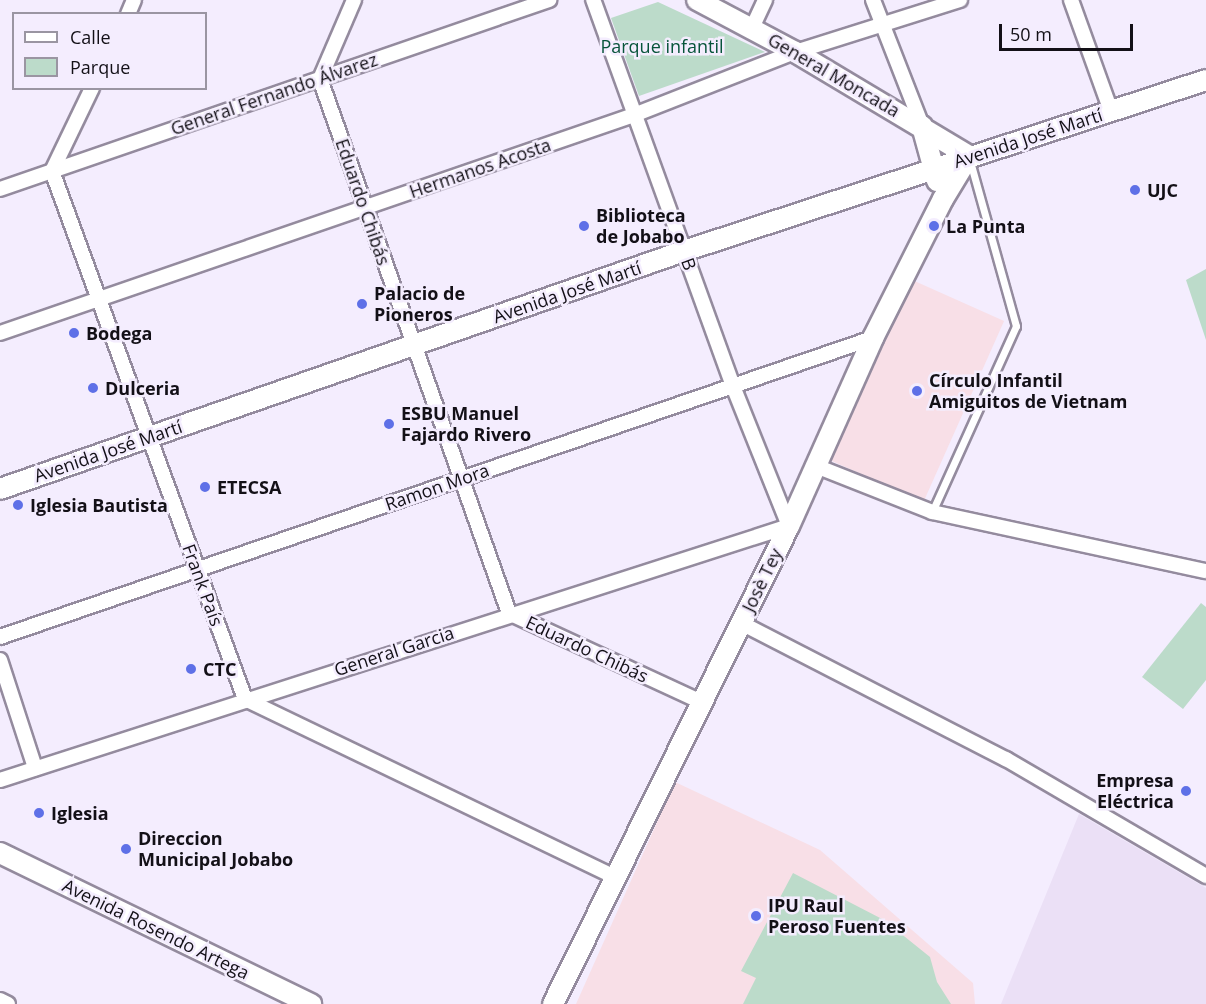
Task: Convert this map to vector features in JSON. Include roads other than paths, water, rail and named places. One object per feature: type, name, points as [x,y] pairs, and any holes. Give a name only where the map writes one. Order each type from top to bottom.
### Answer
[{"type":"main road","name":"General Moncada","points":[[697,0],[795,52],[969,156]]},
{"type":"main road","name":"Avenida José Martí","points":[[0,489],[684,251],[1206,80]]},
{"type":"main road","points":[[922,126],[943,199]]},
{"type":"main road","name":"Josè Tey","points":[[553,1004],[789,526],[873,338],[943,199],[969,156]]},
{"type":"main road","name":"Avenida Rosendo Artega","points":[[0,853],[311,1004]]},
{"type":"street","points":[[320,79],[354,0]]},
{"type":"street","name":"General Fernando Álvarez","points":[[0,189],[549,0]]},
{"type":"street","name":"B","points":[[593,0],[733,386],[789,526]]},
{"type":"street","points":[[752,28],[765,0]]},
{"type":"street","points":[[873,0],[922,126]]},
{"type":"street","name":"Hermanos Acosta","points":[[0,333],[634,115],[795,52],[960,0]]},
{"type":"street","points":[[1071,0],[1111,111]]},
{"type":"street","name":"Eduardo Chibás","points":[[320,79],[509,613],[702,702]]},
{"type":"street","points":[[52,171],[91,90]]},
{"type":"street","name":"Frank País","points":[[52,171],[245,699]]},
{"type":"street","name":"Ramon Mora","points":[[0,637],[873,338]]},
{"type":"street","points":[[816,466],[932,512],[1206,571]]},
{"type":"street","name":"General Garcia","points":[[0,780],[509,613],[789,526]]},
{"type":"street","points":[[741,623],[1006,759],[1206,876]]},
{"type":"street","points":[[0,660],[34,768]]},
{"type":"street","points":[[245,699],[615,877]]},
{"type":"street","points":[[0,1000],[8,1004]]},
{"type":"lane","points":[[932,512],[1017,326],[969,156]]},
{"type":"place","name":"UJC","points":[[1135,190]]},
{"type":"place","name":"Biblioteca de Jobabo","points":[[584,226]]},
{"type":"place","name":"La Punta","points":[[934,226]]},
{"type":"place","name":"Palacio de Pioneros","points":[[362,304]]},
{"type":"place","name":"Bodega","points":[[74,333]]},
{"type":"place","name":"Dulceria","points":[[93,388]]},
{"type":"place","name":"Círculo Infantil Amiguitos de Vietnam","points":[[917,391]]},
{"type":"place","name":"ESBU Manuel Fajardo Rivero","points":[[389,424]]},
{"type":"place","name":"ETECSA","points":[[205,487]]},
{"type":"place","name":"Iglesia Bautista","points":[[18,505]]},
{"type":"place","name":"CTC","points":[[191,669]]},
{"type":"place","name":"Empresa Eléctrica","points":[[1186,791]]},
{"type":"place","name":"Iglesia","points":[[39,813]]},
{"type":"place","name":"Direccion Municipal Jobabo","points":[[126,849]]},
{"type":"place","name":"IPU Raul Peroso Fuentes","points":[[756,916]]},
{"type":"park label","name":"Parque infantil","points":[[662,46]]}]
